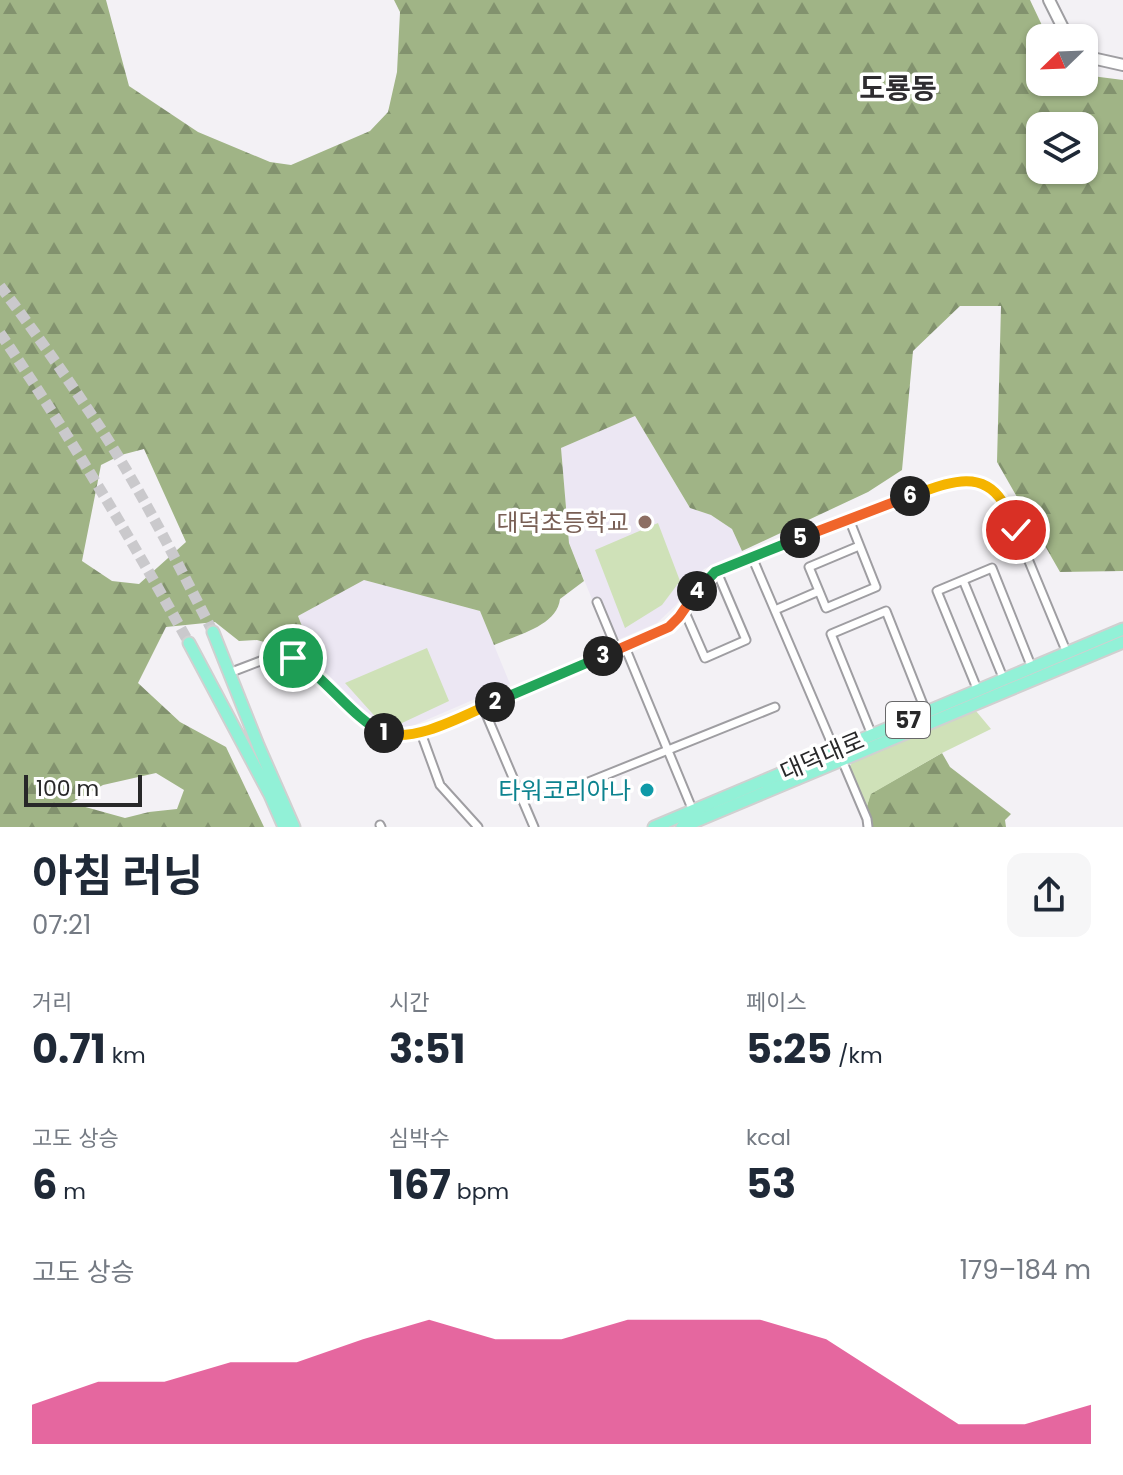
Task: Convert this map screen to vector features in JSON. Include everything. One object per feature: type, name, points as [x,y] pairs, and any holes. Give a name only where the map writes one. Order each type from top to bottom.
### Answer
[{"type":"main road","name":"대덕대로","points":[[838,755],[872,735],[1123,629]]},
{"type":"main road","points":[[213,632],[294,827]]},
{"type":"main road","name":"대덕대로","points":[[682,827],[838,755],[1123,642]]},
{"type":"main road","points":[[189,643],[284,827]]},
{"type":"main road","name":"대덕대로","points":[[654,827],[698,821]]},
{"type":"street","points":[[1049,0],[1061,24]]},
{"type":"street","points":[[1098,59],[1123,65]]},
{"type":"street","points":[[229,673],[271,657],[293,658],[316,674],[375,728],[395,736],[421,733],[669,627],[700,587],[717,572],[885,505],[954,482],[972,480],[986,485],[1002,502],[1067,653]]},
{"type":"street","points":[[849,519],[876,587],[826,608],[809,567],[859,546]]},
{"type":"street","points":[[752,557],[868,827]]},
{"type":"street","points":[[978,691],[937,591],[992,568],[1032,668]]},
{"type":"street","points":[[684,610],[705,658],[746,640],[717,572]]},
{"type":"street","points":[[963,580],[1004,680]]},
{"type":"street","points":[[775,610],[819,591]]},
{"type":"street","points":[[597,602],[668,749],[698,821]]},
{"type":"street","points":[[872,735],[831,634],[886,611],[926,712]]},
{"type":"street","points":[[483,707],[534,827]]},
{"type":"street","points":[[566,791],[775,707]]},
{"type":"street","points":[[421,733],[440,785],[478,827]]},
{"type":"shaded area","name":"대덕초등학교","points":[[635,416],[690,508],[711,515],[732,529],[742,551],[704,569],[676,605],[657,623],[620,639],[615,636],[601,602],[594,604],[569,543],[561,448]]},
{"type":"shaded area","points":[[364,580],[480,611],[510,684],[410,727],[386,728],[374,723],[320,673],[298,616]]},
{"type":"green space","points":[[0,0],[106,0],[129,86],[198,132],[270,162],[291,165],[370,131],[388,112],[397,72],[400,12],[394,0],[1030,0],[1041,24],[1026,24],[1026,96],[1098,96],[1098,77],[1123,80],[1123,571],[1060,572],[997,462],[1001,306],[960,306],[913,351],[902,470],[868,492],[742,551],[732,529],[711,515],[690,508],[635,416],[561,448],[569,543],[584,581],[560,599],[552,616],[544,623],[524,633],[494,645],[480,611],[364,580],[298,616],[320,673],[295,651],[257,640],[239,641],[215,622],[166,627],[138,683],[180,722],[226,747],[264,827],[0,827]],"holes":[[[144,449],[186,542],[139,584],[112,581],[82,561],[101,465]],[[156,773],[184,790],[177,809],[125,818],[71,803],[103,785]]]},
{"type":"green space","points":[[658,523],[680,581],[662,605],[625,628],[595,550]]},
{"type":"green space","points":[[427,648],[449,701],[401,726],[380,722],[345,683]]},
{"type":"green space","points":[[976,711],[991,729],[871,794],[867,806],[849,768],[853,761]]},
{"type":"green space","points":[[942,753],[950,767],[1011,814],[1005,820],[1006,827],[873,827],[867,806],[870,794]]},
{"type":"tunnel","points":[[0,286],[118,456],[213,632]]},
{"type":"tunnel","points":[[0,333],[98,486],[189,643]]},
{"type":"place","name":"대덕초등학교","points":[[645,522]]},
{"type":"place","name":"타워코리아나","points":[[647,790]]},
{"type":"district","name":"도룡동","points":[[898,88]]},
{"type":"route","points":[[293,658],[316,674],[381,732],[395,736],[421,733],[669,627],[715,572],[885,505],[954,482],[972,480],[994,492],[1016,530]]}]
